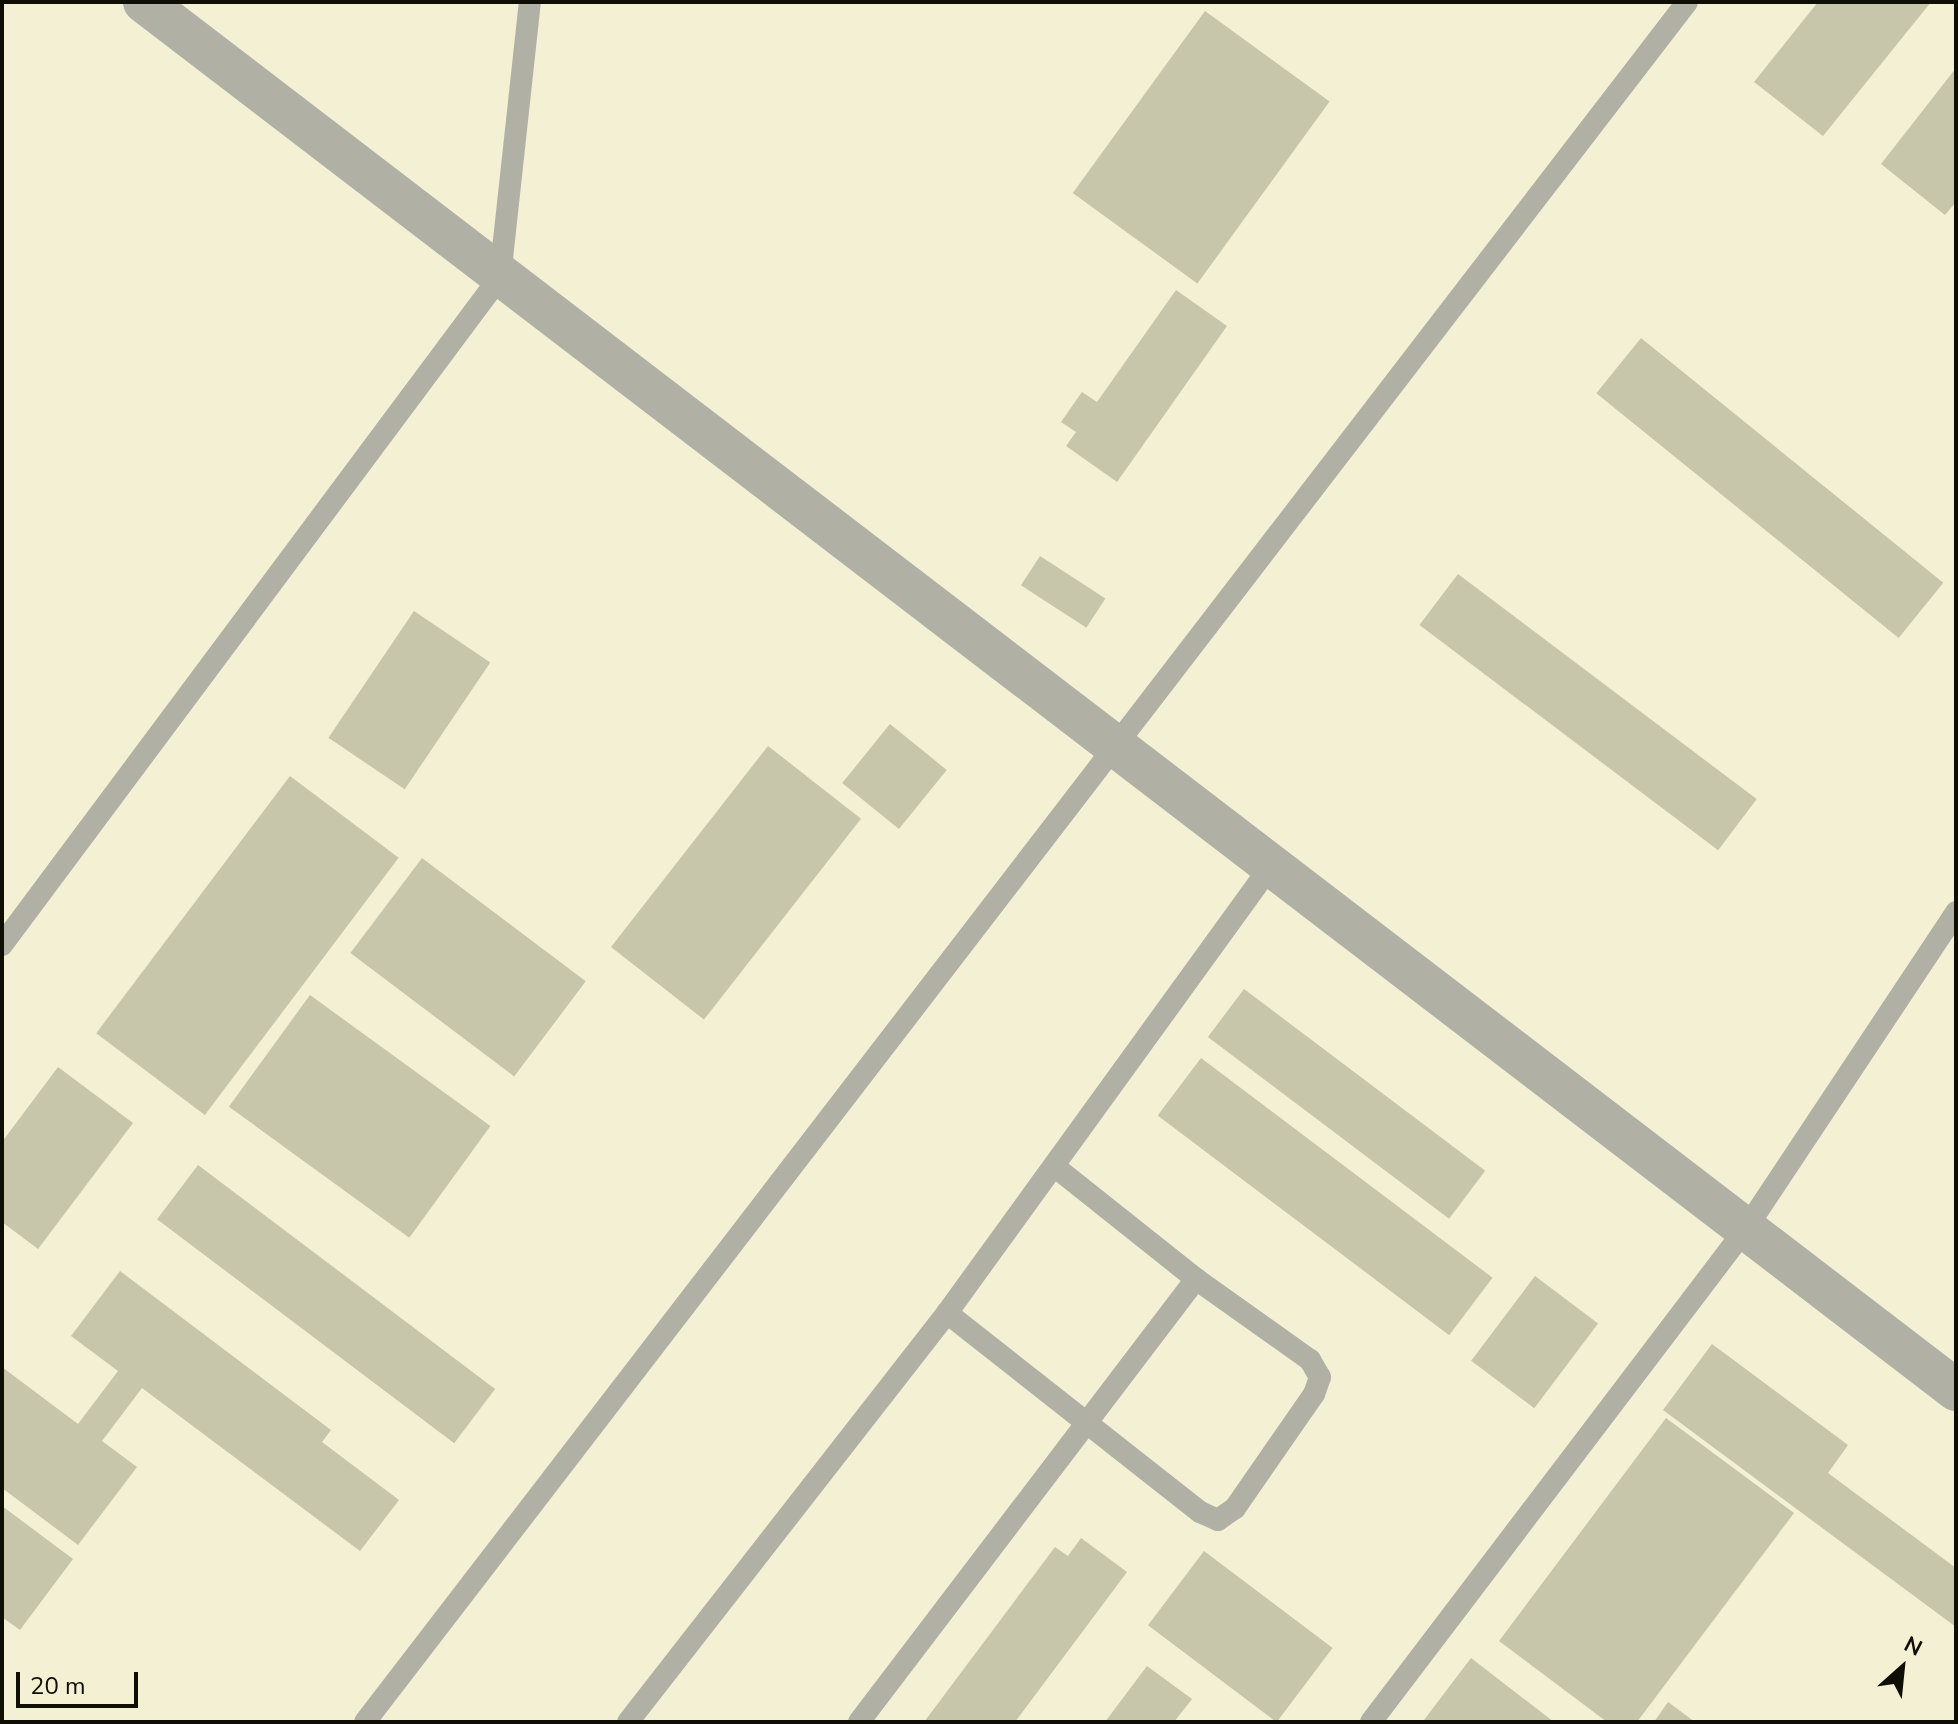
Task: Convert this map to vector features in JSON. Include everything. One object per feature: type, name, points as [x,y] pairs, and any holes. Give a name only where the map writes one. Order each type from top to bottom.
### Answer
[{"type":"street","points":[[144,2],[500,277],[1273,863],[1956,1390]]},
{"type":"lane","points":[[2,945],[500,277],[530,2]]},
{"type":"lane","points":[[365,1722],[1687,2]]},
{"type":"lane","points":[[628,1722],[947,1313],[1273,863]]},
{"type":"lane","points":[[1371,1722],[1747,1227],[1956,912]]},
{"type":"lane","points":[[947,1313],[1200,1512],[1218,1520],[1235,1508],[1314,1394],[1320,1377],[1310,1360],[1196,1279],[1054,1166]]},
{"type":"lane","points":[[859,1722],[1196,1279]]},
{"type":"building","points":[[1818,2],[1931,2],[1823,136],[1754,82]]},
{"type":"building","points":[[1205,11],[1330,102],[1197,284],[1073,193]]},
{"type":"building","points":[[1956,68],[1956,202],[1945,215],[1881,164]]},
{"type":"building","points":[[1176,290],[1227,326],[1117,482],[1066,446],[1076,432],[1061,422],[1082,392],[1097,402]]},
{"type":"building","points":[[1641,338],[1943,583],[1899,638],[1596,393]]},
{"type":"building","points":[[1040,556],[1105,598],[1086,628],[1021,585]]},
{"type":"building","points":[[1458,574],[1757,799],[1718,850],[1419,625]]},
{"type":"building","points":[[414,611],[490,662],[405,789],[328,738]]},
{"type":"building","points":[[890,724],[947,770],[899,829],[842,783]]},
{"type":"building","points":[[768,746],[861,819],[704,1020],[611,947]]},
{"type":"building","points":[[290,776],[399,858],[205,1115],[96,1033]]},
{"type":"building","points":[[422,858],[586,981],[514,1076],[350,953]]},
{"type":"building","points":[[1244,989],[1485,1171],[1449,1219],[1208,1037]]},
{"type":"building","points":[[310,995],[490,1126],[409,1238],[229,1107]]},
{"type":"building","points":[[1201,1058],[1493,1278],[1449,1335],[1158,1116]]},
{"type":"building","points":[[58,1067],[133,1123],[38,1249],[2,1222],[2,1142]]},
{"type":"building","points":[[198,1165],[495,1389],[454,1443],[157,1219]]},
{"type":"building","points":[[120,1271],[331,1430],[322,1442],[399,1500],[360,1551],[142,1388],[102,1441],[137,1467],[78,1545],[2,1488],[2,1367],[78,1424],[118,1371],[71,1336]]},
{"type":"building","points":[[1535,1276],[1598,1324],[1534,1408],[1471,1361]]},
{"type":"building","points":[[1712,1344],[1848,1445],[1828,1473],[1956,1568],[1956,1627],[1663,1410]]},
{"type":"building","points":[[1666,1418],[1794,1513],[1637,1722],[1607,1722],[1499,1641]]},
{"type":"building","points":[[2,1506],[73,1559],[20,1630],[2,1617]]},
{"type":"building","points":[[1081,1538],[1127,1572],[1015,1722],[924,1722],[1055,1547],[1068,1556]]},
{"type":"building","points":[[1204,1551],[1333,1648],[1276,1722],[1148,1625]]},
{"type":"building","points":[[1471,1658],[1554,1722],[1424,1720]]},
{"type":"building","points":[[1147,1666],[1192,1699],[1174,1722],[1105,1722]]},
{"type":"building","points":[[1668,1702],[1695,1722],[1654,1722]]}]
